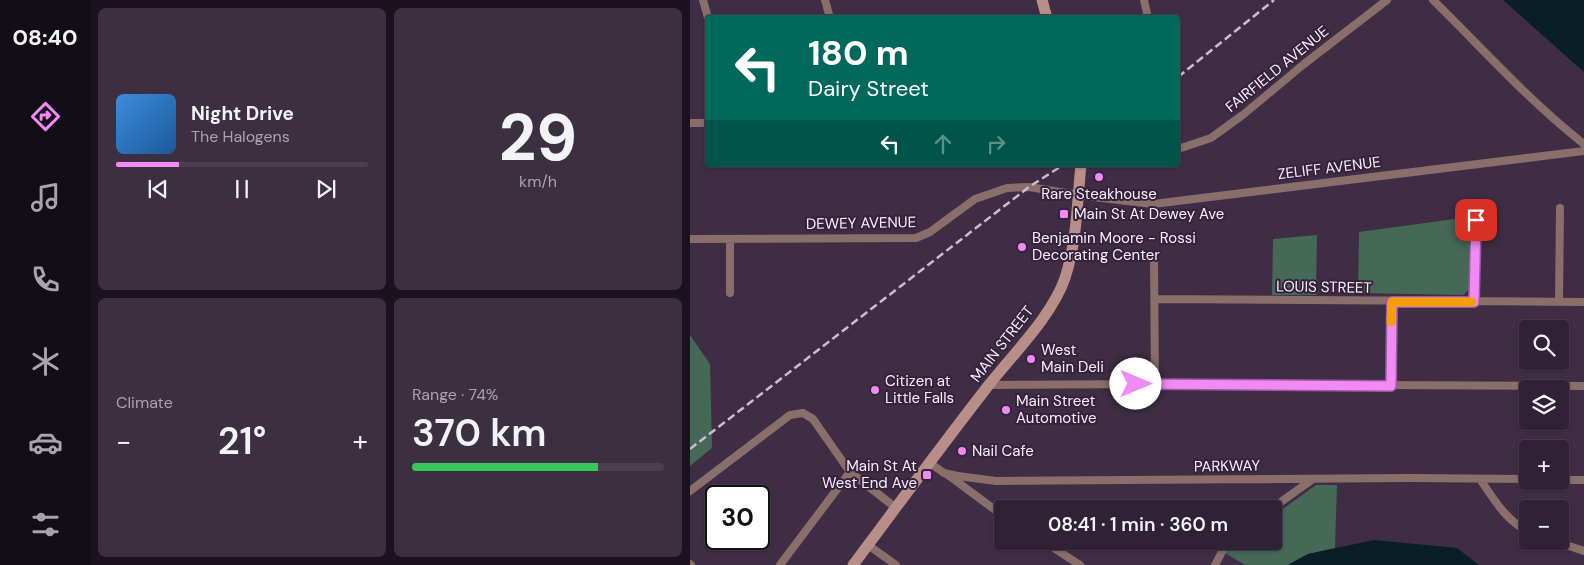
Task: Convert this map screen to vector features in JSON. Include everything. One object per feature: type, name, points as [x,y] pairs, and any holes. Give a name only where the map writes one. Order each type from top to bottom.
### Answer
[{"type":"main road","points":[[1042,0],[1046,15]]},
{"type":"main road","name":"MAIN STREET","points":[[853,565],[989,385],[1046,314],[1058,295],[1070,259],[1075,231],[1081,167]]},
{"type":"street","points":[[703,0],[707,15]]},
{"type":"street","points":[[825,0],[829,15]]},
{"type":"street","name":"FAIRFIELD AVENUE","points":[[1180,148],[1211,138],[1387,0]]},
{"type":"street","points":[[1433,0],[1538,106],[1584,144]]},
{"type":"street","points":[[1144,1],[1147,15]]},
{"type":"street","points":[[690,123],[705,123]]},
{"type":"street","name":"ZELIFF AVENUE","points":[[1078,195],[1153,204],[1584,151]]},
{"type":"street","name":"DEWEY AVENUE","points":[[690,239],[916,238],[930,232],[975,199],[1007,188],[1029,187],[1078,195]]},
{"type":"street","points":[[1559,302],[1560,208]]},
{"type":"street","points":[[1474,302],[1476,220]]},
{"type":"street","points":[[730,239],[730,293]]},
{"type":"street","points":[[1154,258],[1155,384]]},
{"type":"street","name":"LOUIS STREET","points":[[1154,299],[1584,302]]},
{"type":"street","points":[[1391,386],[1392,302]]},
{"type":"street","points":[[989,385],[1584,386]]},
{"type":"street","points":[[690,491],[790,415],[803,413],[813,419],[850,472],[896,508]]},
{"type":"street","name":"PARKWAY","points":[[930,463],[944,473],[1011,481],[1519,479]]},
{"type":"street","points":[[780,565],[850,472]]},
{"type":"street","points":[[944,473],[994,510]]},
{"type":"street","points":[[1282,501],[1313,479]]},
{"type":"street","points":[[1480,479],[1507,516],[1519,526]]},
{"type":"street","points":[[1569,480],[1584,480]]},
{"type":"street","points":[[868,545],[896,565]]},
{"type":"street","points":[[1569,546],[1584,551]]},
{"type":"street","points":[[1057,550],[1080,565]]},
{"type":"street","points":[[1215,565],[1223,550]]},
{"type":"green space","points":[[1469,217],[1470,289],[1463,295],[1358,293],[1359,232]]},
{"type":"green space","points":[[1317,235],[1316,295],[1272,295],[1273,239]]},
{"type":"green space","points":[[690,335],[710,364],[712,448],[690,466]]},
{"type":"green space","points":[[1316,485],[1337,485],[1335,548],[1308,554],[1288,565],[1245,565],[1225,553],[1228,550],[1282,550],[1282,510]]},
{"type":"water","points":[[1503,0],[1584,0],[1584,72]]},
{"type":"water","points":[[1374,540],[1457,548],[1479,565],[1288,565],[1308,554]]},
{"type":"railway","points":[[1180,75],[1274,0]]},
{"type":"railway","points":[[690,449],[1029,187],[1060,167]]},
{"type":"slow traffic","points":[[1391,322],[1392,302],[1472,302]]},
{"type":"place","name":"Rare Steakhouse","points":[[1099,177]]},
{"type":"place","name":"Main St At Dewey Ave","points":[[1064,214]]},
{"type":"place","name":"Benjamin Moore - Rossi Decorating Center","points":[[1022,247]]},
{"type":"place","name":"West Main Deli","points":[[1031,359]]},
{"type":"place","name":"Citizen at Little Falls","points":[[875,390]]},
{"type":"place","name":"Main Street Automotive","points":[[1006,410]]},
{"type":"place","name":"Nail Cafe","points":[[962,451]]},
{"type":"place","name":"Main St At West End Ave","points":[[927,475]]},
{"type":"route","points":[[1136,384],[1391,386],[1392,302],[1474,302],[1476,220]]}]
